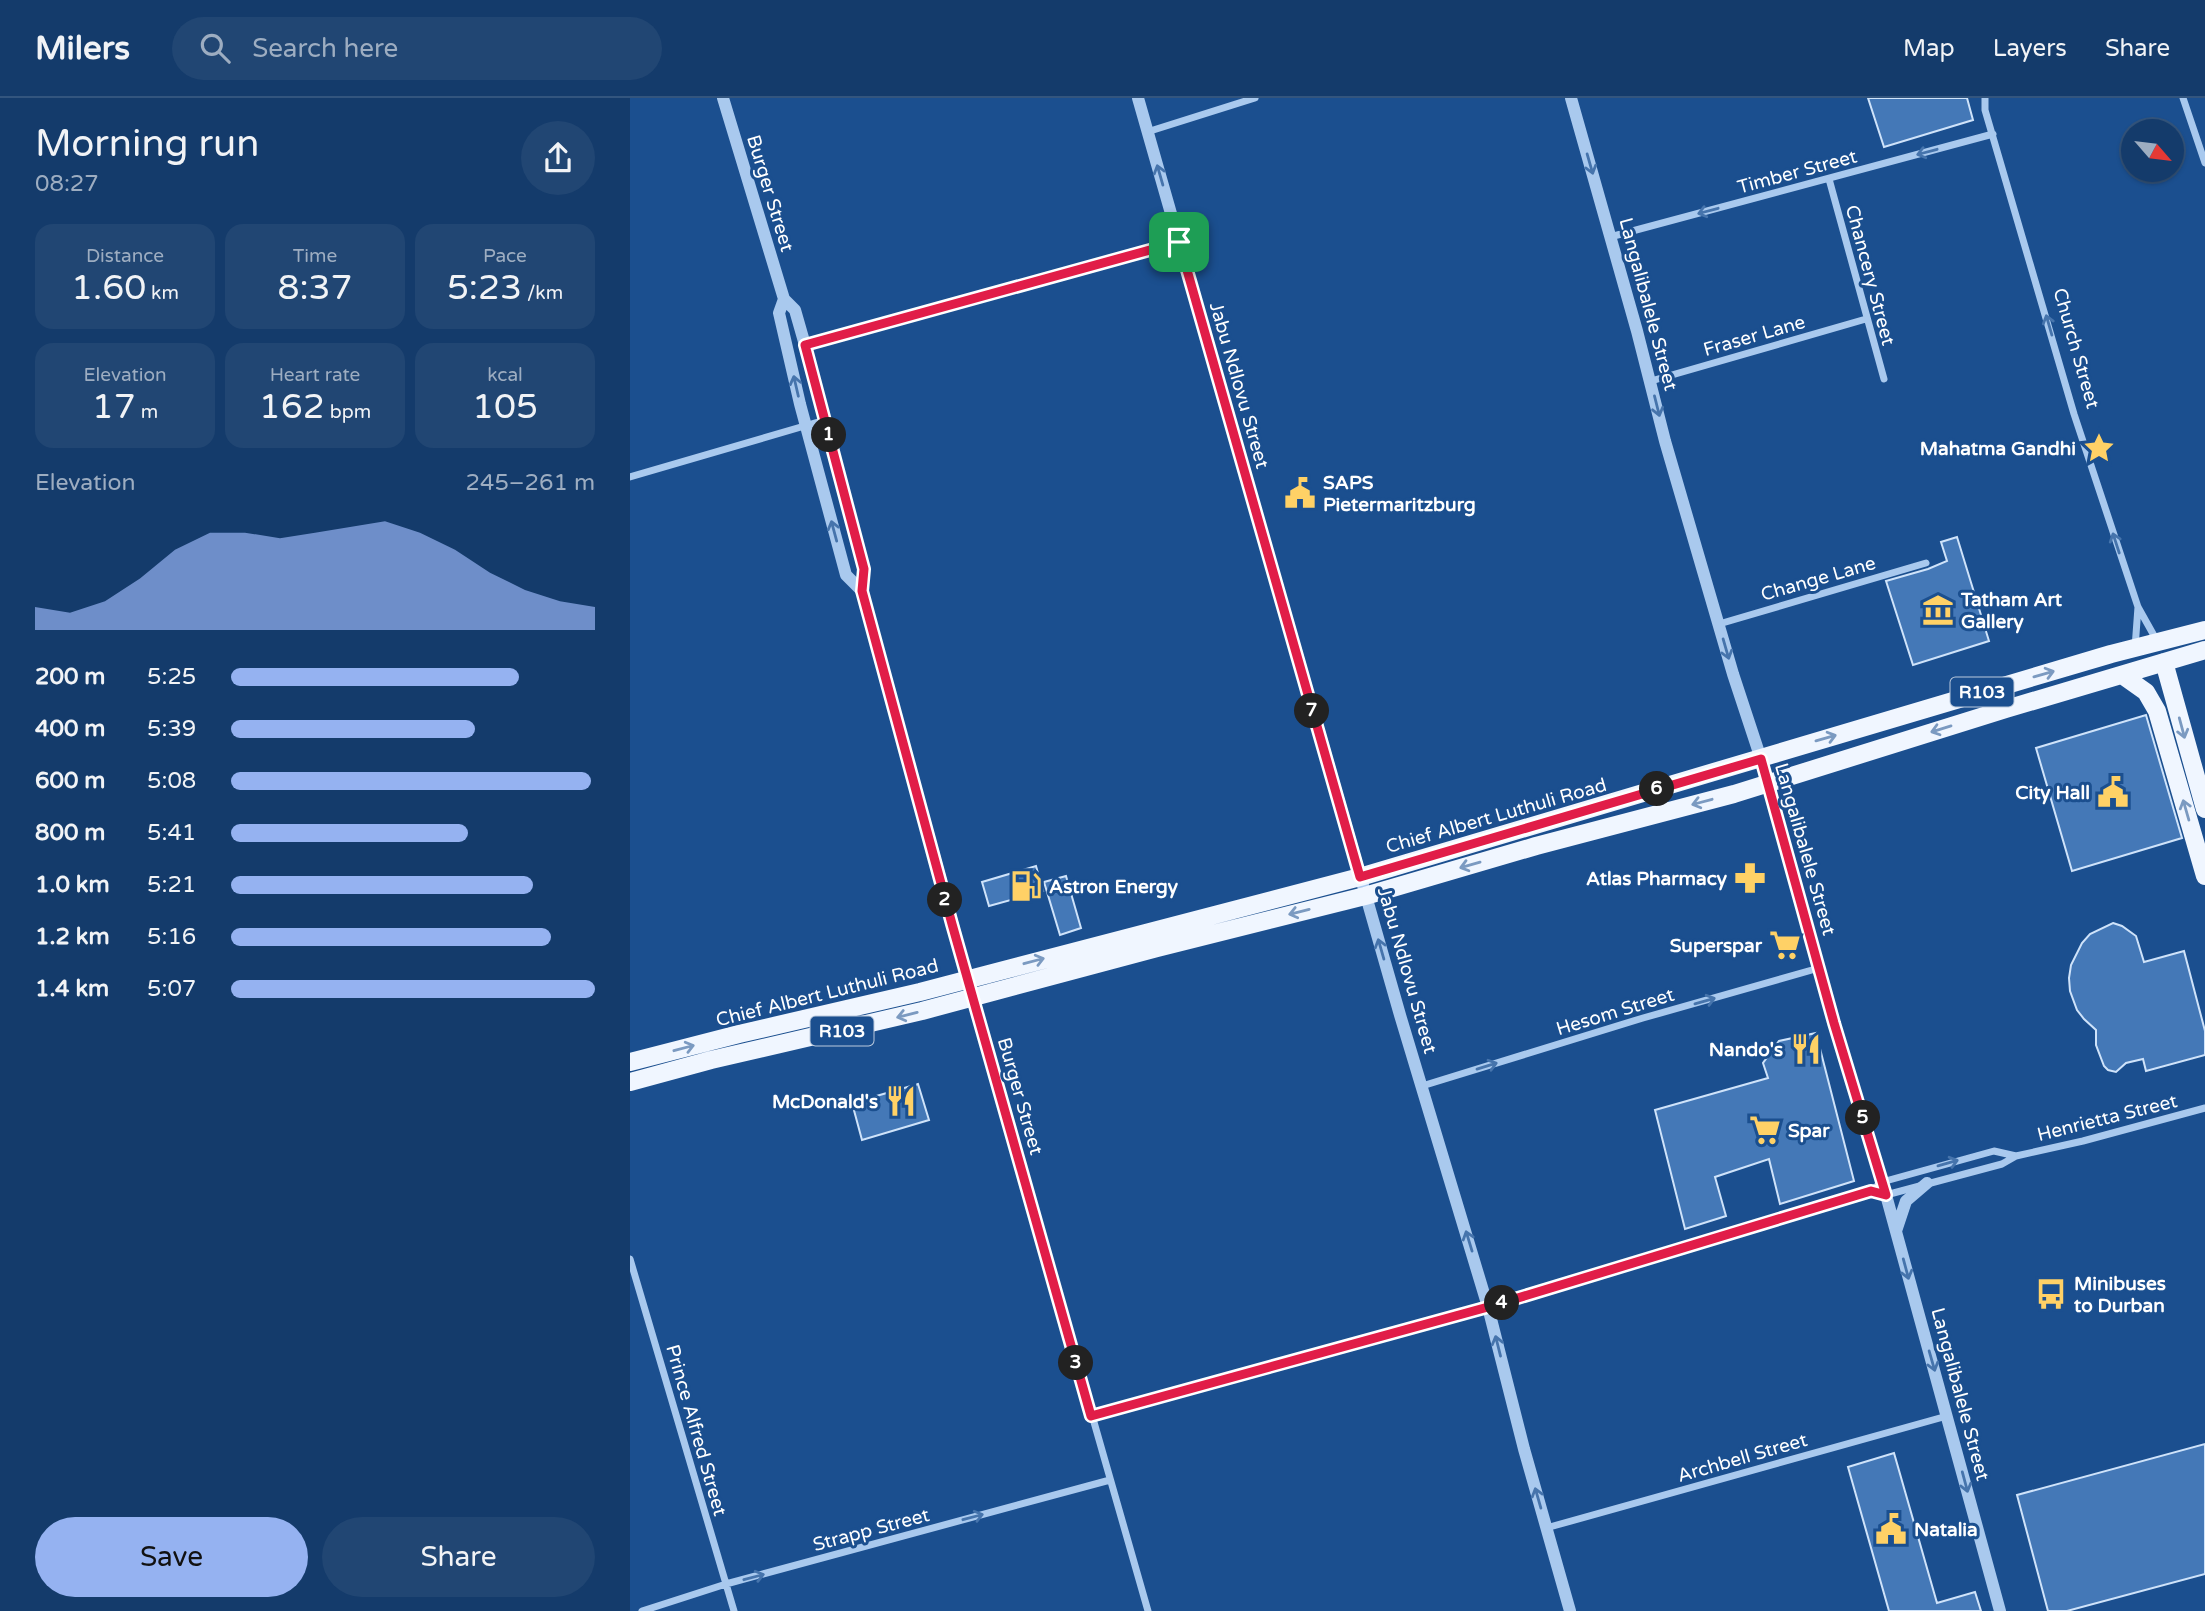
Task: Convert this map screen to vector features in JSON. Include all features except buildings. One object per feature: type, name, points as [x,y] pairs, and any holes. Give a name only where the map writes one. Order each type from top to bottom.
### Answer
[{"type":"main road","name":"Chief Albert Luthuli Road","points":[[630,1062],[968,979],[1360,877],[1761,759],[1790,748],[2157,641],[2171,640],[2205,630]]},
{"type":"main road","name":"Chief Albert Luthuli Road","points":[[630,1082],[711,1060],[973,998],[1365,896],[1768,783],[2205,650]]},
{"type":"main road","points":[[2164,662],[2205,809]]},
{"type":"main road","points":[[2122,675],[2146,692],[2157,711],[2205,876]]},
{"type":"street","name":"Burger Street","points":[[723,98],[784,299],[795,310],[805,345],[864,569],[862,591],[973,998],[1147,1611]]},
{"type":"street","name":"Jabu Ndlovu Street","points":[[1138,98],[1365,896],[1488,1307],[1570,1611]]},
{"type":"street","points":[[1147,132],[1255,98]]},
{"type":"street","name":"Langalibalele Street","points":[[1571,98],[1651,381],[1665,441],[1761,759],[1884,1189],[2000,1611]]},
{"type":"street","name":"Church Street","points":[[1985,98],[1985,110],[2074,414],[2138,607],[2157,641]]},
{"type":"street","points":[[2183,98],[2205,163]]},
{"type":"street","name":"Timber Street","points":[[1610,237],[1993,135]]},
{"type":"street","name":"Chancery Street","points":[[1829,178],[1884,379]]},
{"type":"street","points":[[805,345],[1179,242]]},
{"type":"street","name":"Burger Street","points":[[784,299],[779,313],[786,347],[846,575],[862,591]]},
{"type":"street","points":[[786,347],[795,310]]},
{"type":"street","name":"Fraser Lane","points":[[1651,381],[1866,319]]},
{"type":"street","points":[[630,477],[825,420]]},
{"type":"street","name":"Change Lane","points":[[1719,624],[1926,563]]},
{"type":"street","name":"Church Street","points":[[2134,648],[2138,607]]},
{"type":"street","name":"Hesom Street","points":[[1422,1086],[1819,968]]},
{"type":"street","name":"Henrietta Street","points":[[1091,1416],[1488,1307],[1871,1191],[1927,1183],[2002,1164],[2016,1156],[2205,1108]]},
{"type":"street","name":"Henrietta Street","points":[[1884,1189],[1994,1151],[2016,1156]]},
{"type":"street","points":[[1896,1232],[1906,1200],[1927,1183]]},
{"type":"street","points":[[1871,1191],[1884,1189]]},
{"type":"street","name":"Prince Alfred Street","points":[[630,1262],[734,1611]]},
{"type":"street","name":"Archbell Street","points":[[1546,1528],[1947,1416]]},
{"type":"street","name":"Strapp Street","points":[[642,1611],[726,1584],[1110,1480]]},
{"type":"place","name":"Mahatma Gandhi","points":[[2099,448]]},
{"type":"place","name":"SAPS Pietermaritzburg","points":[[1300,493]]},
{"type":"place","name":"Tatham Art Gallery","points":[[1938,610]]},
{"type":"place","name":"City Hall","points":[[2113,792]]},
{"type":"place","name":"Atlas Pharmacy","points":[[1750,878]]},
{"type":"place","name":"Astron Energy","points":[[1026,886]]},
{"type":"place","name":"Superspar","points":[[1785,945]]},
{"type":"place","name":"Nando's","points":[[1806,1049]]},
{"type":"place","name":"McDonald's","points":[[901,1101]]},
{"type":"place","name":"Spar","points":[[1765,1130]]},
{"type":"place","name":"Minibuses to Durban","points":[[2051,1294]]},
{"type":"place","name":"Natalia","points":[[1891,1529]]},
{"type":"route","points":[[1179,242],[1360,877],[1761,759],[1834,1023],[1886,1195],[1871,1191],[1488,1307],[1091,1416],[952,924],[862,591],[864,569],[805,345],[1179,242]]}]
